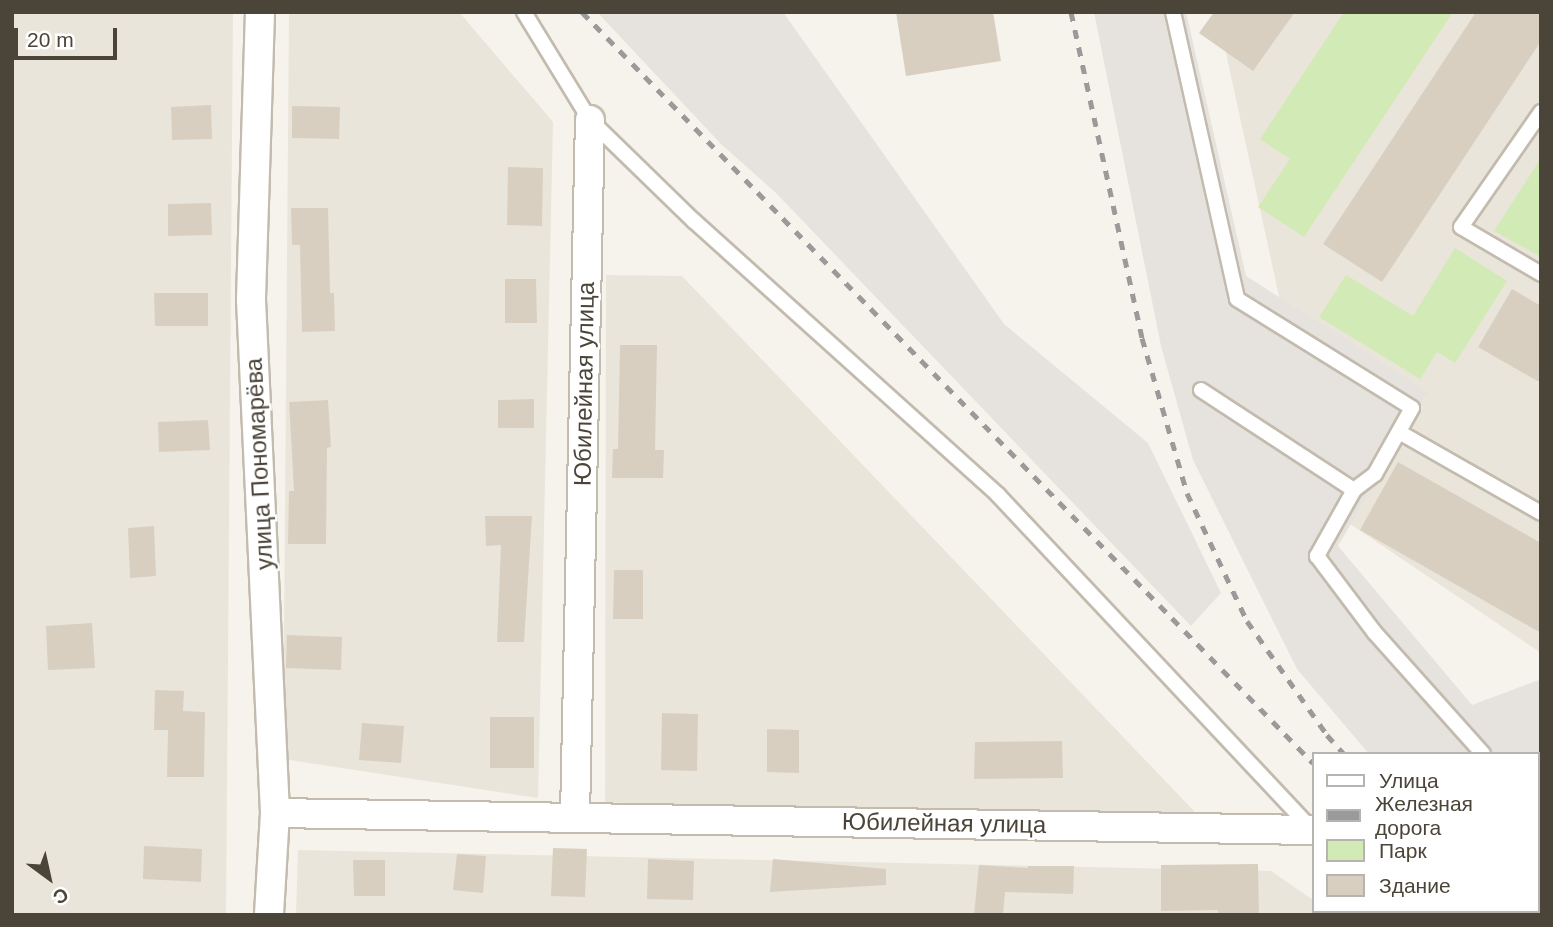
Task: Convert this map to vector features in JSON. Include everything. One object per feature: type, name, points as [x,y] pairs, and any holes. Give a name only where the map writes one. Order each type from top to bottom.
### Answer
[{"type":"street","name":"улица Пономарёва","points":[[260,12],[251,300],[275,813],[269,915]]},
{"type":"street","name":"Юбилейная улица","points":[[575,816],[590,120]]},
{"type":"street","name":"Юбилейная улица","points":[[275,813],[1312,830]]},
{"type":"lane","points":[[524,12],[590,120],[694,221],[998,495],[1312,829]]},
{"type":"lane","points":[[1173,12],[1237,299],[1412,408],[1375,474],[1354,490],[1317,556],[1375,633],[1481,752]]},
{"type":"lane","points":[[1541,112],[1461,227],[1541,274]]},
{"type":"lane","points":[[1201,390],[1354,490]]},
{"type":"lane","points":[[1399,432],[1541,513]]},
{"type":"shaded area","points":[[12,12],[233,12],[226,915],[12,915]]},
{"type":"shaded area","points":[[289,12],[459,12],[553,122],[538,798],[283,759]]},
{"type":"shaded area","points":[[597,12],[783,12],[1004,324],[1148,443],[1221,593],[1191,626],[776,193],[721,144]]},
{"type":"shaded area","points":[[1094,12],[1186,12],[1246,276],[1428,392],[1338,546],[1472,705],[1539,680],[1541,683],[1541,915],[1502,913],[1539,913],[1539,752],[1367,752],[1297,669],[1193,460],[1161,346]]},
{"type":"shaded area","points":[[1217,12],[1541,12],[1541,653],[1325,507]]},
{"type":"shaded area","points":[[606,275],[682,276],[1217,835],[605,802]]},
{"type":"shaded area","points":[[298,850],[1271,871],[1312,899],[1312,913],[1335,915],[296,915]]},
{"type":"green space","points":[[1344,12],[1453,12],[1304,237],[1258,207],[1290,159],[1260,139]]},
{"type":"green space","points":[[1541,158],[1541,257],[1494,231]]},
{"type":"green space","points":[[1455,248],[1507,281],[1455,363],[1437,352],[1420,379],[1319,317],[1346,275],[1413,316]]},
{"type":"building","points":[[896,12],[993,12],[1001,61],[906,76]]},
{"type":"building","points":[[1214,12],[1295,12],[1253,71],[1199,33]]},
{"type":"building","points":[[1476,12],[1541,12],[1541,41],[1382,282],[1323,244]]},
{"type":"building","points":[[211,105],[212,139],[172,140],[171,107]]},
{"type":"building","points":[[292,106],[340,107],[339,139],[292,138]]},
{"type":"building","points":[[508,167],[543,168],[542,226],[507,225]]},
{"type":"building","points":[[211,203],[212,235],[168,236],[168,204]]},
{"type":"building","points":[[291,208],[328,208],[330,293],[334,293],[335,331],[302,332],[300,245],[292,245]]},
{"type":"building","points":[[505,279],[536,279],[537,323],[505,323]]},
{"type":"building","points":[[1512,289],[1541,306],[1541,383],[1478,347]]},
{"type":"building","points":[[154,293],[208,293],[208,326],[155,326]]},
{"type":"building","points":[[620,345],[657,345],[655,450],[664,450],[663,478],[612,478],[613,449],[618,449]]},
{"type":"building","points":[[534,399],[534,428],[498,428],[498,400]]},
{"type":"building","points":[[328,400],[331,447],[327,448],[326,544],[288,544],[289,491],[294,491],[289,402]]},
{"type":"building","points":[[208,420],[210,450],[159,452],[158,422]]},
{"type":"building","points":[[1398,462],[1541,543],[1541,633],[1360,530]]},
{"type":"building","points":[[485,516],[532,516],[524,642],[497,642],[501,545],[486,546]]},
{"type":"building","points":[[154,526],[156,576],[130,578],[128,528]]},
{"type":"building","points":[[614,570],[643,570],[643,619],[613,619]]},
{"type":"building","points":[[92,623],[95,668],[48,670],[46,626]]},
{"type":"building","points":[[287,635],[342,637],[341,670],[286,668]]},
{"type":"building","points":[[155,690],[184,691],[183,711],[205,712],[204,777],[167,777],[168,730],[154,730]]},
{"type":"building","points":[[662,713],[698,714],[697,771],[661,770]]},
{"type":"building","points":[[490,717],[534,717],[534,768],[490,768]]},
{"type":"building","points":[[362,723],[404,726],[401,763],[359,760]]},
{"type":"building","points":[[767,729],[799,730],[799,773],[767,772]]},
{"type":"building","points":[[1062,741],[1063,778],[974,779],[975,742]]},
{"type":"building","points":[[144,846],[202,849],[201,882],[143,879]]},
{"type":"building","points":[[553,848],[587,849],[585,897],[551,896]]},
{"type":"building","points":[[457,854],[486,856],[483,893],[453,890]]},
{"type":"building","points":[[648,859],[694,861],[693,900],[647,899]]},
{"type":"building","points":[[773,859],[886,869],[886,885],[770,892]]},
{"type":"building","points":[[353,860],[385,860],[385,896],[354,896]]},
{"type":"building","points":[[1258,864],[1259,915],[1218,915],[1218,910],[1161,911],[1161,865]]},
{"type":"building","points":[[979,865],[1028,868],[1074,866],[1073,894],[1005,892],[1003,915],[974,915]]},
{"type":"railway","points":[[582,12],[1312,762]]},
{"type":"railway","points":[[1071,12],[1142,338],[1187,493],[1247,621],[1327,735],[1342,752]]}]
